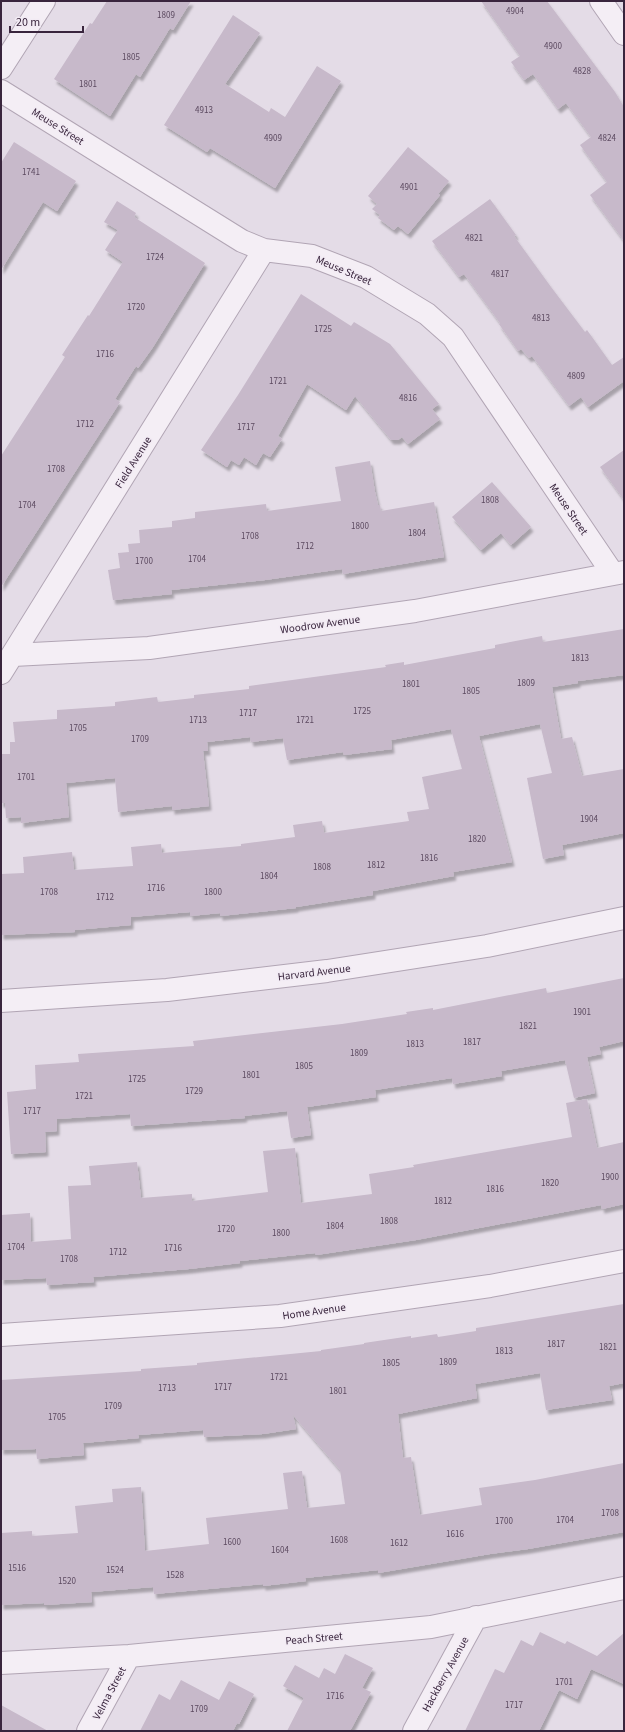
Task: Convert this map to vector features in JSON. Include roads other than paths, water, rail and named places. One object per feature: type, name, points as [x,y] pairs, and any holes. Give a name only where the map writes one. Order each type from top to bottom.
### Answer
[{"type":"street","points":[[1,68],[44,1]]},
{"type":"street","points":[[601,1],[624,34]]},
{"type":"street","name":"Meuse Street","points":[[1,91],[242,241],[264,250],[312,256],[366,277],[426,314],[453,337],[618,573]]},
{"type":"street","name":"Field Avenue","points":[[1,673],[264,250]]},
{"type":"street","name":"Woodrow Avenue","points":[[13,654],[149,648],[415,611],[618,573]]},
{"type":"street","name":"Harvard Avenue","points":[[1,1001],[168,990],[328,971],[487,946],[624,918]]},
{"type":"street","name":"Home Avenue","points":[[1,1335],[280,1316],[490,1286],[624,1262]]},
{"type":"street","name":"Peach Street","points":[[1,1663],[129,1656],[431,1627],[624,1588]]},
{"type":"street","name":"Hackberry Avenue","points":[[414,1731],[476,1617]]},
{"type":"street","name":"Velma Street","points":[[88,1731],[129,1656]]}]
